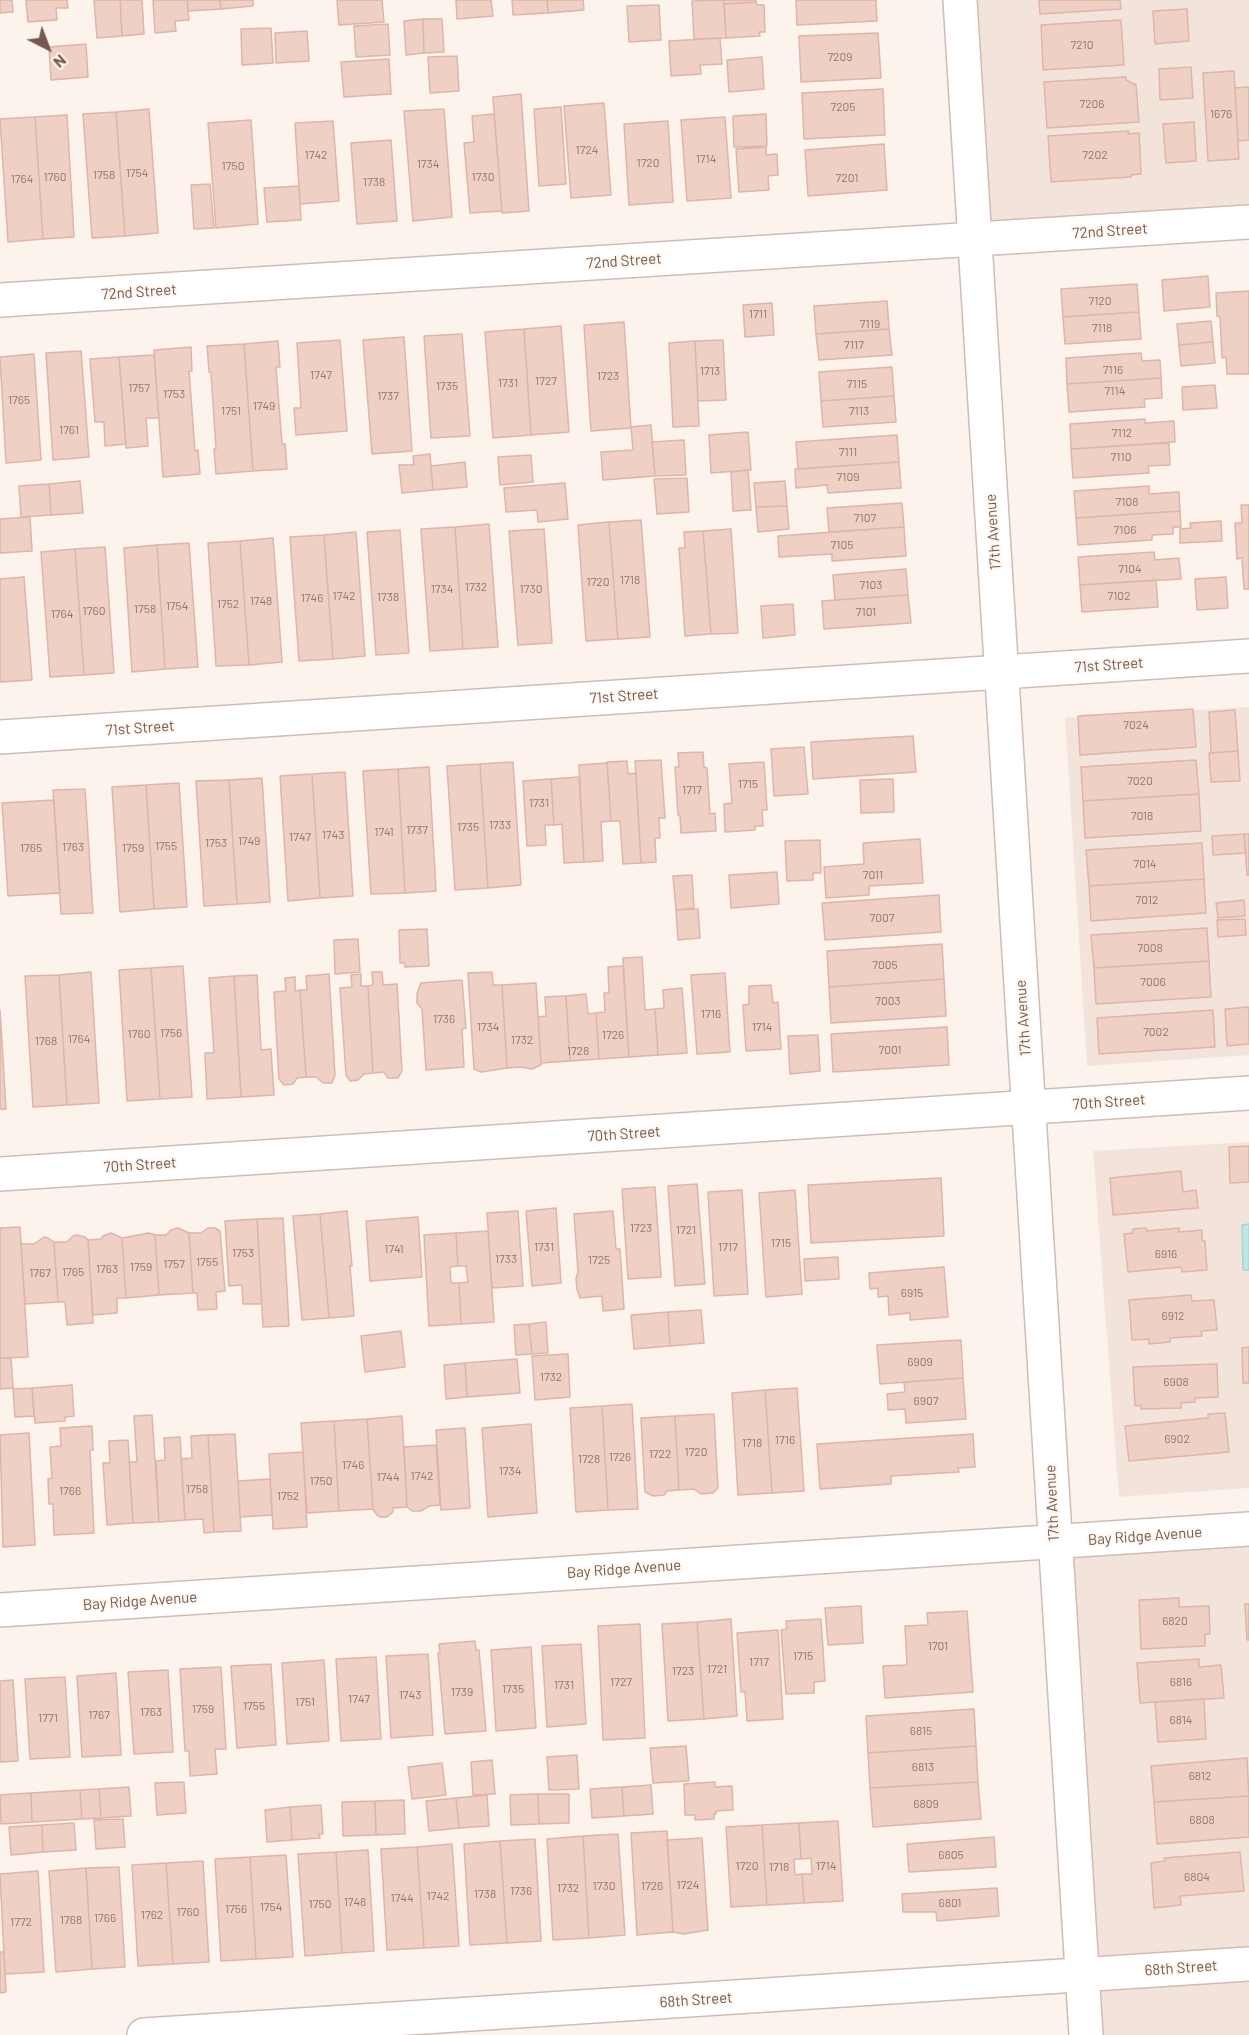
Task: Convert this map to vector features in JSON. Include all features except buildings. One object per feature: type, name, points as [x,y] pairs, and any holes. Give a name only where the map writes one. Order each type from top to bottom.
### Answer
[{"type":"street","name":"17th Avenue","points":[[960,0],[1086,2035]]},
{"type":"street","name":"72nd Street","points":[[0,300],[1249,222]]},
{"type":"street","name":"71st Street","points":[[0,737],[1249,656]]},
{"type":"street","name":"70th Street","points":[[0,1174],[1249,1093]]},
{"type":"street","name":"Bay Ridge Avenue","points":[[0,1610],[1249,1529]]},
{"type":"street","name":"68th Street","points":[[144,2035],[1249,1964]]},
{"type":"shaded area","points":[[960,0],[1249,0],[1249,222],[974,239]]},
{"type":"shaded area","points":[[1249,707],[1249,1055],[1087,1066],[1065,718]]},
{"type":"shaded area","points":[[1249,1142],[1249,1488],[1119,1497],[1093,1151]]},
{"type":"shaded area","points":[[1249,1529],[1249,2035],[1086,2035],[1055,1541]]},
{"type":"water","points":[[1249,1224],[1249,1270],[1243,1270],[1242,1225]]}]
